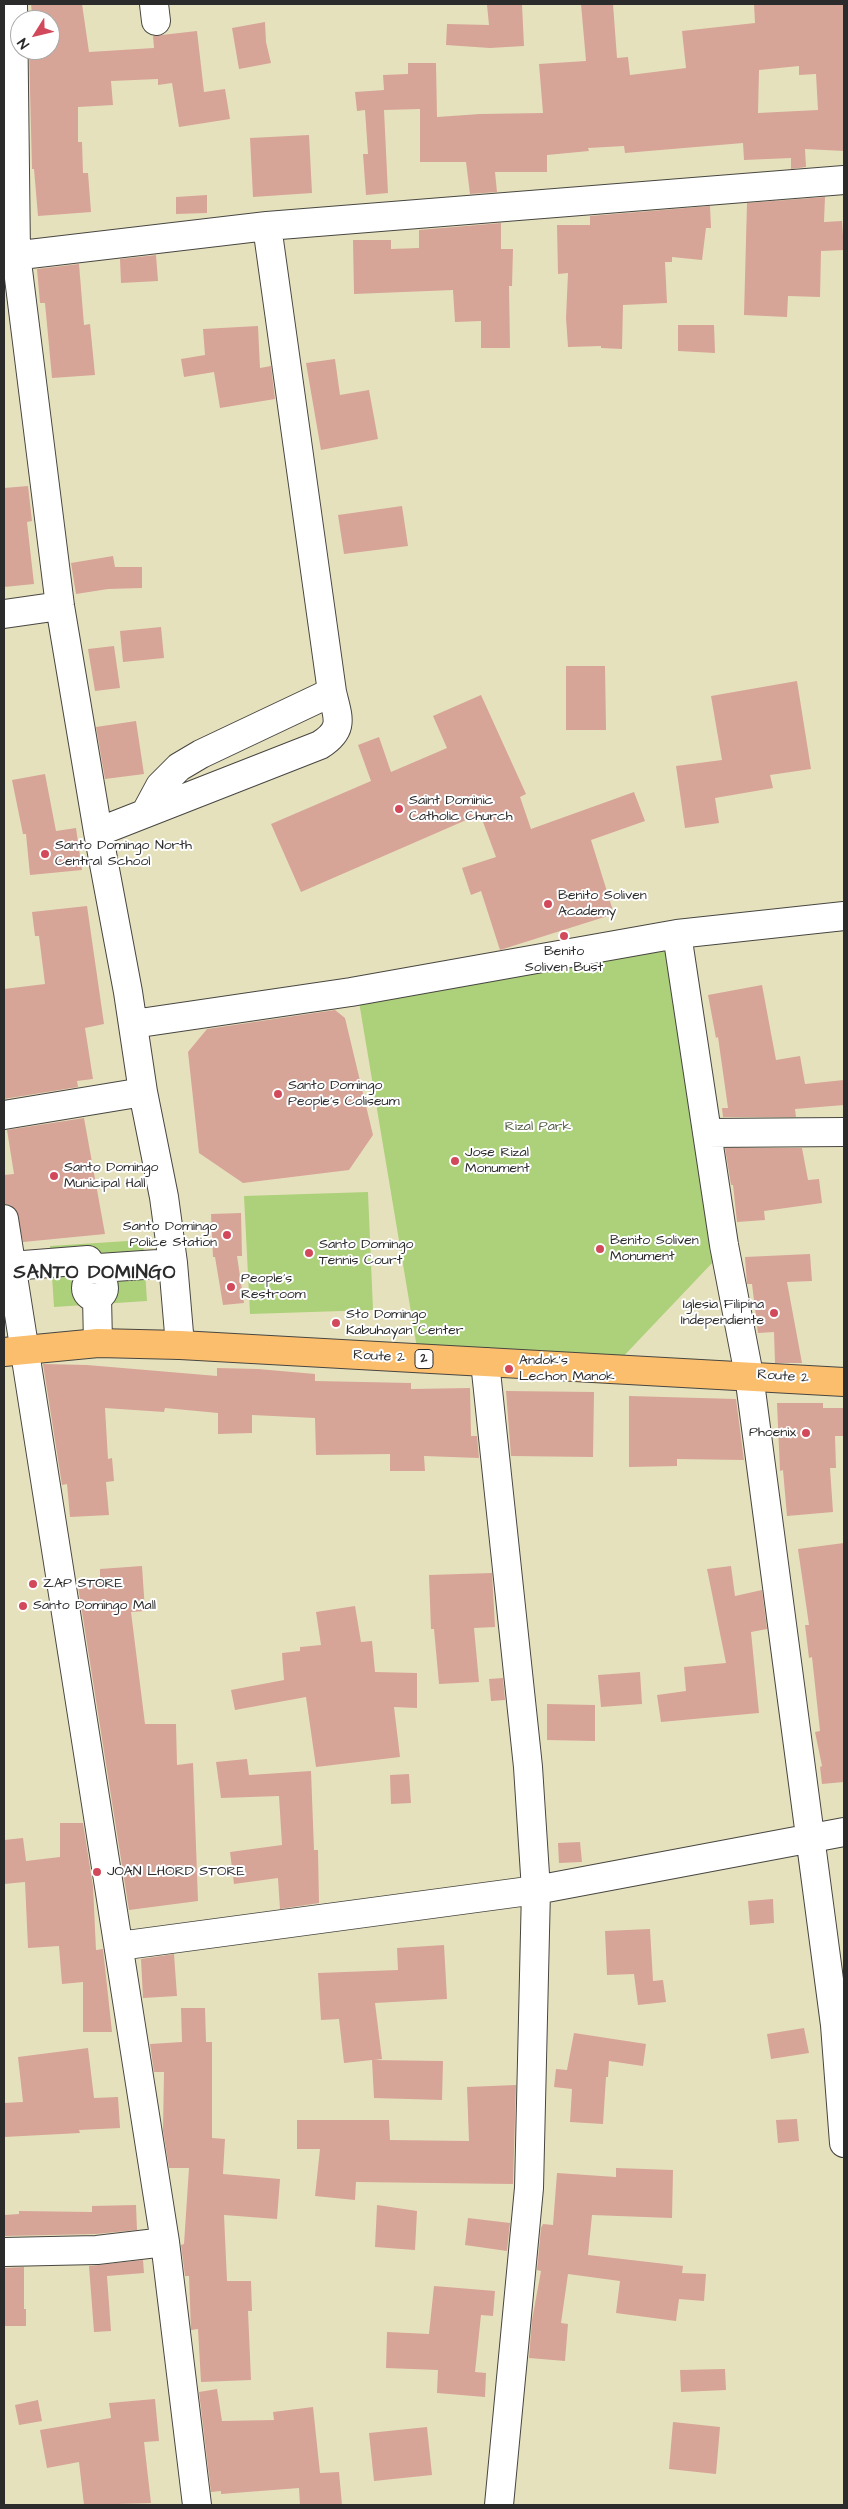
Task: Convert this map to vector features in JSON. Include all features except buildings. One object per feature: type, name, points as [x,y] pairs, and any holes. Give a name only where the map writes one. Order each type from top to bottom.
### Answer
[{"type":"highway","name":"Route 2","points":[[14,1351],[98,1343],[180,1345],[749,1375],[844,1382]]},
{"type":"street","points":[[13,4],[10,256],[60,606],[133,1024],[142,1092],[164,1197],[180,1345]]},
{"type":"street","points":[[10,256],[267,226],[844,180]]},
{"type":"street","points":[[98,832],[320,745],[337,731],[338,718],[332,692],[267,226]]},
{"type":"street","points":[[4,614],[60,606]]},
{"type":"street","points":[[146,812],[160,786],[178,768],[201,754],[332,692]]},
{"type":"street","points":[[133,1024],[351,992],[677,934],[844,916]]},
{"type":"street","points":[[677,934],[724,1244],[749,1375],[835,2026],[844,2143]]},
{"type":"street","points":[[4,1115],[142,1092]]},
{"type":"street","points":[[707,1133],[844,1132]]},
{"type":"street","points":[[4,1219],[11,1270],[14,1351],[118,1946],[165,2242],[198,2505]]},
{"type":"street","points":[[11,1270],[94,1272],[172,1258]]},
{"type":"street","points":[[94,1272],[98,1343]]},
{"type":"street","points":[[485,1362],[528,1767],[536,1890],[528,2188],[499,2505]]},
{"type":"street","points":[[118,1946],[536,1890],[844,1832]]},
{"type":"street","points":[[4,2252],[97,2250],[165,2242]]},
{"type":"green space","name":"Rizal Park","points":[[669,943],[714,1261],[619,1361],[417,1348],[358,996]]},
{"type":"green space","name":"Santo Domingo Tennis Court","points":[[368,1192],[373,1310],[250,1314],[244,1196]]},
{"type":"green space","points":[[143,1240],[147,1301],[54,1307],[50,1246]]},
{"type":"place","name":"Saint Dominic Catholic Church","points":[[399,809]]},
{"type":"place","name":"Santo Domingo North Central School","points":[[45,854]]},
{"type":"place","name":"Benito Soliven Academy","points":[[548,904]]},
{"type":"place","name":"Benito Soliven Bust","points":[[564,936]]},
{"type":"place","name":"Santo Domingo People's Coliseum","points":[[278,1094]]},
{"type":"place","name":"Jose Rizal Monument","points":[[455,1161]]},
{"type":"place","name":"Santo Domingo Municipal Hall","points":[[54,1176]]},
{"type":"place","name":"Santo Domingo Police Station","points":[[227,1235]]},
{"type":"place","name":"Benito Soliven Monument","points":[[600,1249]]},
{"type":"place","name":"Santo Domingo Tennis Court","points":[[309,1253]]},
{"type":"place","name":"People's Restroom","points":[[231,1287]]},
{"type":"place","name":"Iglesia Filipina Independiente","points":[[774,1313]]},
{"type":"place","name":"Sto Domingo Kabuhayan Center","points":[[336,1323]]},
{"type":"place","name":"Andok's Lechon Manok","points":[[509,1369]]},
{"type":"place","name":"Phoenix","points":[[806,1433]]},
{"type":"place","name":"ZAP STORE","points":[[33,1584]]},
{"type":"place","name":"Santo Domingo Mall","points":[[23,1606]]},
{"type":"place","name":"JOAN LHORD STORE","points":[[97,1872]]},
{"type":"district","name":"SANTO DOMINGO","points":[[95,1274]]}]
